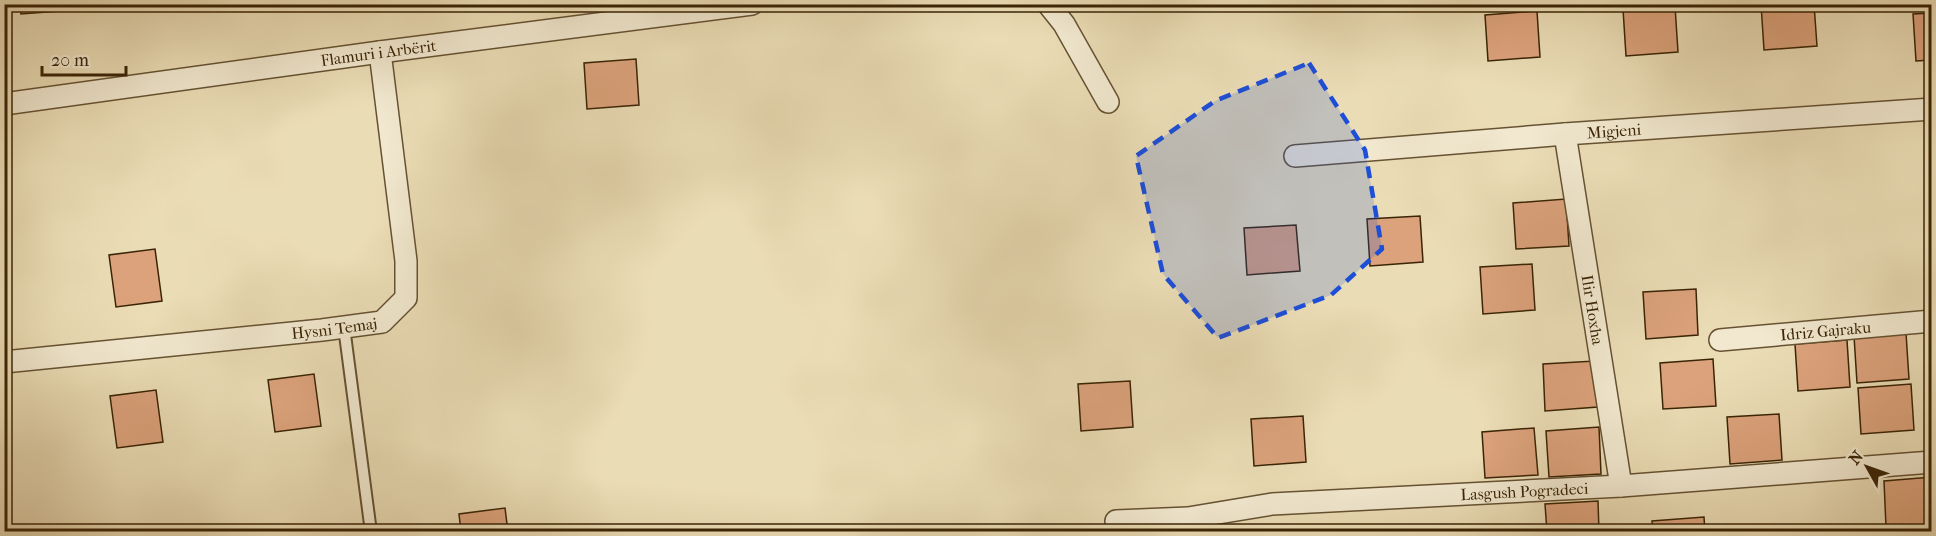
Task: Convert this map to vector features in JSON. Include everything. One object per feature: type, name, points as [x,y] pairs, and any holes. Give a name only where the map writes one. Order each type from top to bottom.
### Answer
[{"type":"street","name":"Flamuri i Arbërit","points":[[4,104],[752,4]]},
{"type":"street","points":[[1048,4],[1064,24],[1108,102]]},
{"type":"street","name":"Hysni Temaj","points":[[4,362],[382,322],[406,298],[406,261],[380,52]]},
{"type":"street","name":"Migjeni","points":[[1295,156],[1564,134],[1932,109]]},
{"type":"street","name":"Ilir Hoxha","points":[[1564,134],[1621,486]]},
{"type":"street","name":"Idriz Gajraku","points":[[1720,340],[1932,321]]},
{"type":"street","name":"Lasgush Pogradeci","points":[[1116,521],[1188,518],[1272,504],[1621,486],[1932,462]]},
{"type":"lane","points":[[344,327],[371,531]]},
{"type":"highlighted area","points":[[1309,63],[1365,150],[1382,249],[1331,295],[1218,338],[1163,274],[1136,156],[1215,101]]},
{"type":"building","points":[[20,4],[73,4],[73,10],[21,14]]},
{"type":"building","points":[[1279,4],[1331,4],[1331,6],[1279,10]]},
{"type":"building","points":[[1761,4],[1814,4],[1817,46],[1764,50]]},
{"type":"building","points":[[1675,6],[1678,52],[1626,56],[1623,9]]},
{"type":"building","points":[[1537,11],[1540,57],[1488,61],[1485,15]]},
{"type":"building","points":[[1932,13],[1932,60],[1916,61],[1913,14]]},
{"type":"building","points":[[636,59],[639,105],[587,109],[584,63]]},
{"type":"building","points":[[1566,199],[1569,246],[1516,249],[1513,203]]},
{"type":"building","points":[[1420,216],[1423,262],[1370,266],[1367,219]]},
{"type":"building","points":[[1296,225],[1300,271],[1247,275],[1244,228]]},
{"type":"building","points":[[155,249],[162,301],[116,307],[109,255]]},
{"type":"building","points":[[1532,264],[1535,310],[1483,314],[1480,267]]},
{"type":"building","points":[[1696,289],[1698,335],[1646,339],[1643,292]]},
{"type":"building","points":[[1906,333],[1909,379],[1857,383],[1854,336]]},
{"type":"building","points":[[1847,340],[1850,387],[1798,391],[1795,344]]},
{"type":"building","points":[[1713,359],[1716,406],[1663,409],[1660,363]]},
{"type":"building","points":[[1595,361],[1598,407],[1545,411],[1543,364]]},
{"type":"building","points":[[314,374],[321,426],[275,432],[268,380]]},
{"type":"building","points":[[1130,381],[1133,427],[1081,431],[1078,384]]},
{"type":"building","points":[[1911,384],[1914,430],[1861,434],[1858,388]]},
{"type":"building","points":[[156,390],[163,442],[117,448],[110,396]]},
{"type":"building","points":[[1779,414],[1782,460],[1730,464],[1727,417]]},
{"type":"building","points":[[1303,416],[1306,462],[1254,466],[1251,419]]},
{"type":"building","points":[[1599,427],[1601,474],[1549,477],[1546,431]]},
{"type":"building","points":[[1534,428],[1538,475],[1485,478],[1482,432]]},
{"type":"building","points":[[1932,477],[1932,524],[1886,527],[1884,481]]},
{"type":"building","points":[[1598,501],[1599,532],[1547,532],[1545,504]]},
{"type":"building","points":[[505,508],[508,532],[461,532],[459,514]]},
{"type":"building","points":[[1704,517],[1705,532],[1653,532],[1652,521]]},
{"type":"building","points":[[1382,527],[1382,532],[1330,532],[1330,531]]}]
